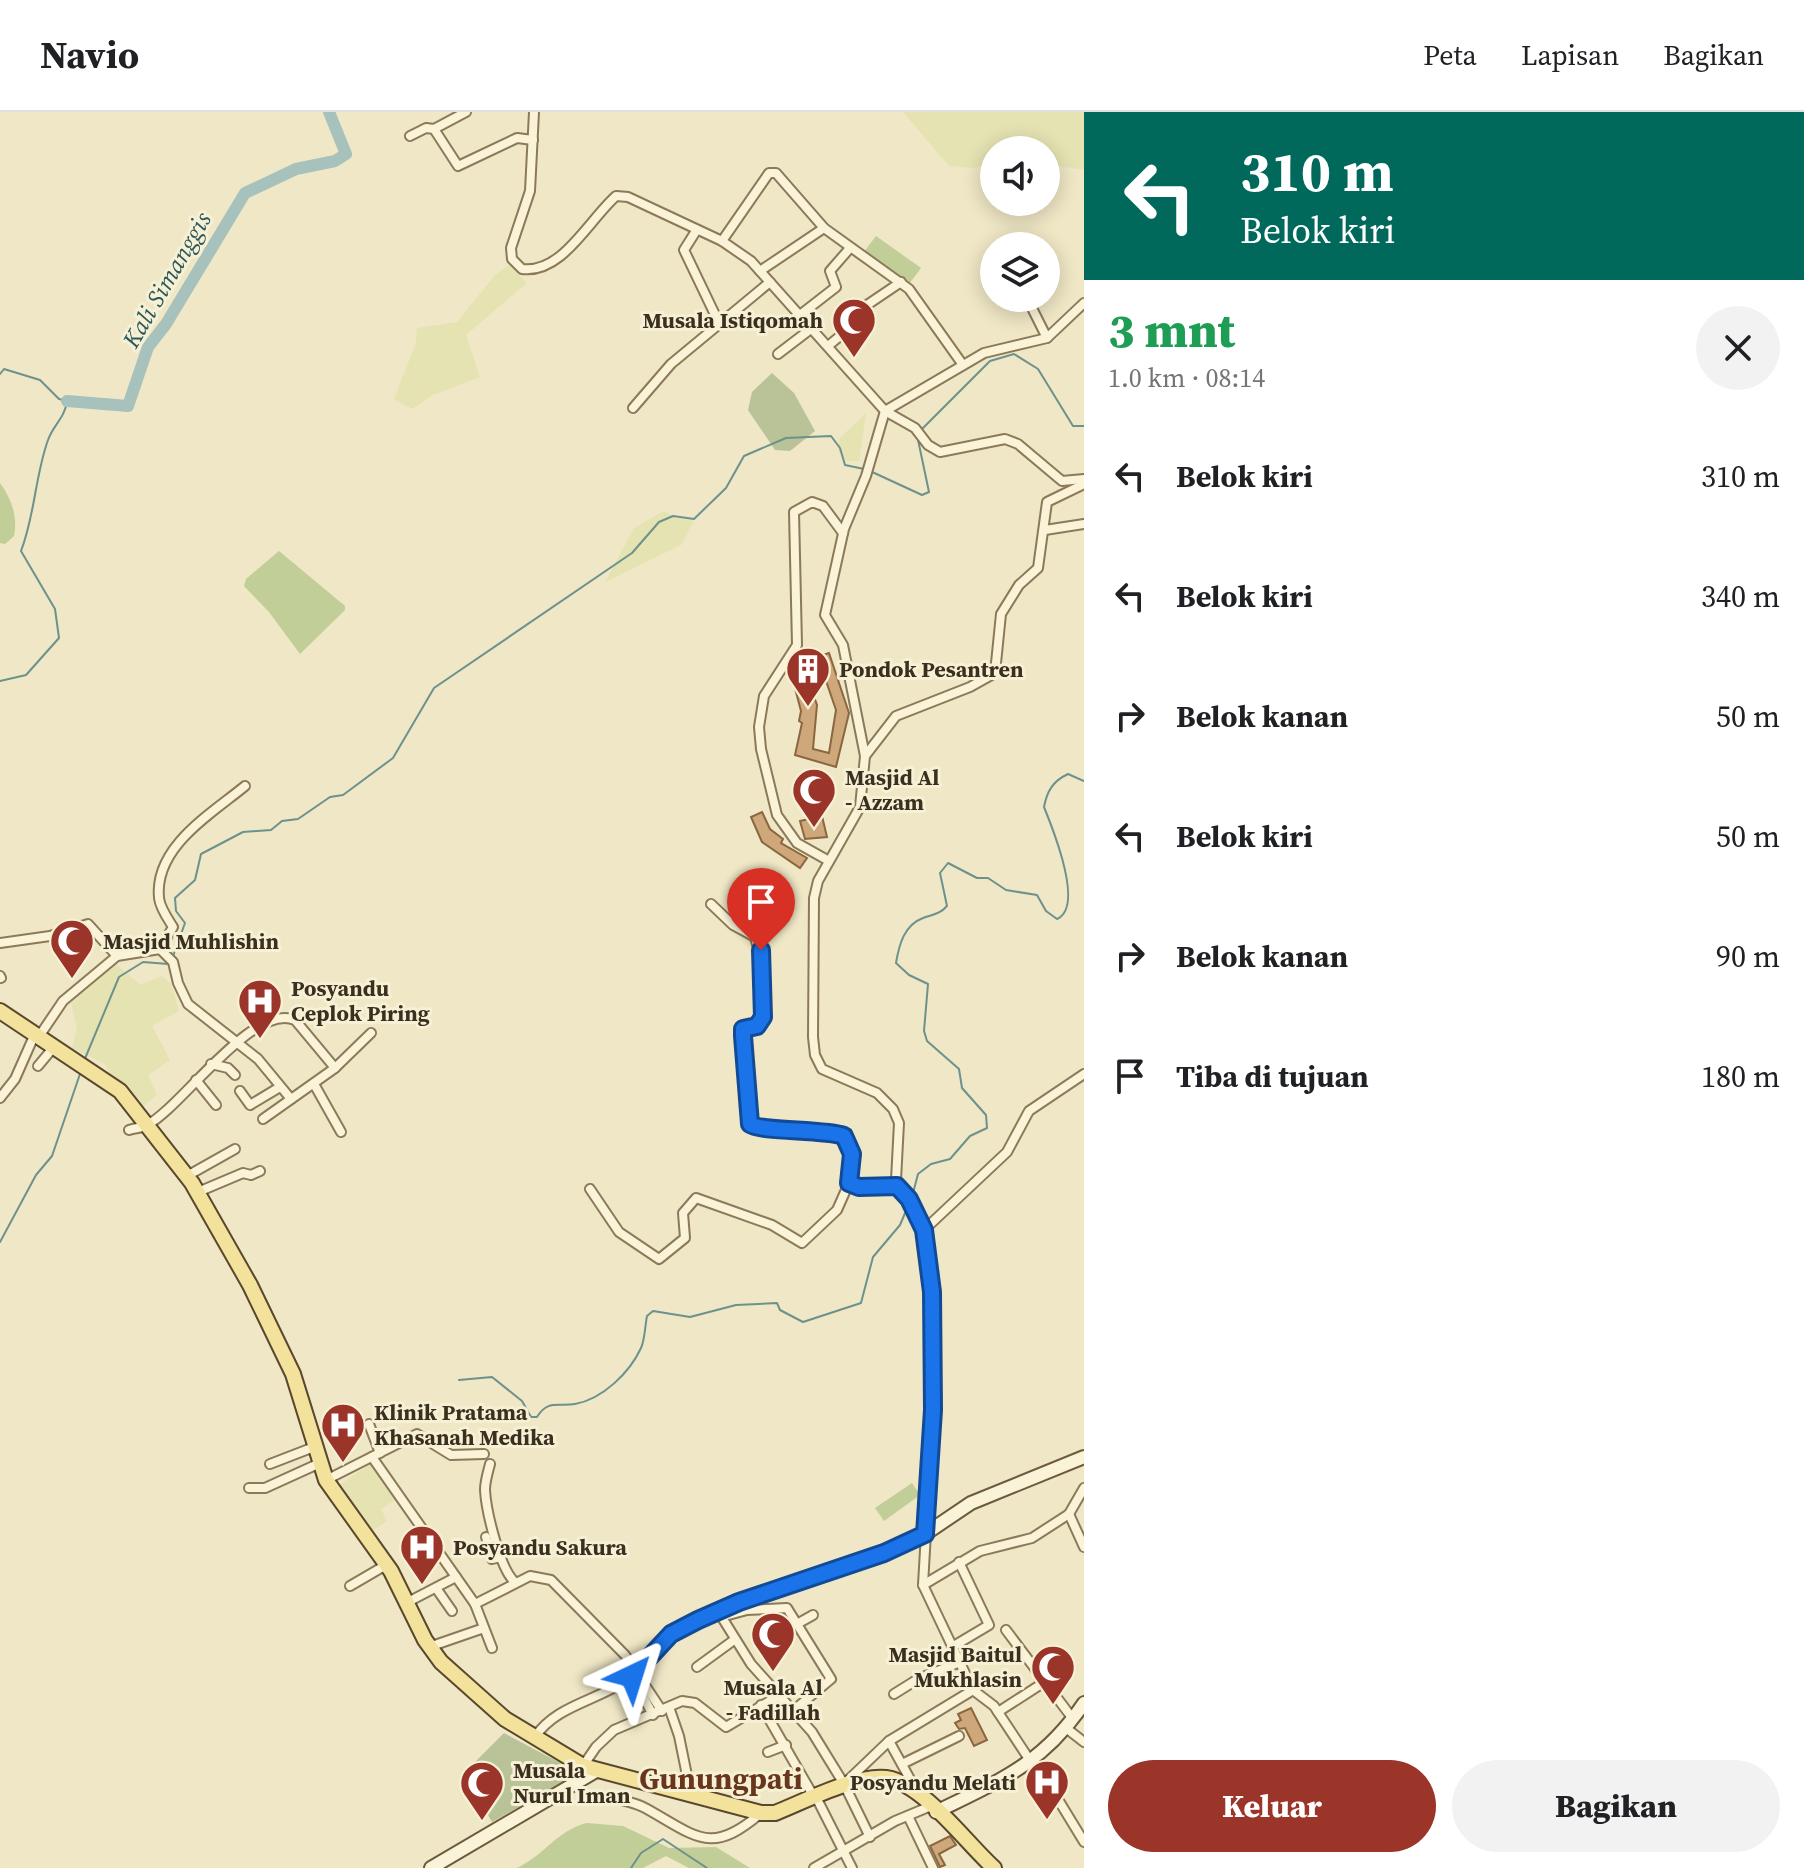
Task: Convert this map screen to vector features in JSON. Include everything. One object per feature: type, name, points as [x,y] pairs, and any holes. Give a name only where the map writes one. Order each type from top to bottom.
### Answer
[{"type":"main road","points":[[1,1016],[67,1059],[85,1066],[120,1091],[187,1176],[250,1285],[293,1374],[326,1480],[386,1565],[429,1647],[505,1719],[589,1768],[761,1813],[775,1813],[844,1785],[885,1778],[917,1791],[994,1868]]},
{"type":"street","points":[[410,136],[426,128],[434,129],[466,112]]},
{"type":"street","points":[[534,112],[527,205],[512,240],[510,254],[522,269],[534,269],[559,259],[594,216],[616,196],[628,197],[686,227],[722,241],[760,271],[885,411],[915,428],[928,445],[940,452],[1005,439],[1018,444],[1062,481],[1084,482]]},
{"type":"street","points":[[434,129],[458,166],[517,138],[533,140]]},
{"type":"street","points":[[722,241],[772,172],[824,228],[901,282],[924,308],[963,365]]},
{"type":"street","points":[[760,271],[824,228]]},
{"type":"street","points":[[696,231],[684,250],[719,323]]},
{"type":"street","points":[[800,315],[836,287],[830,271],[850,248]]},
{"type":"street","points":[[633,408],[671,364],[770,282]]},
{"type":"street","points":[[828,346],[864,316],[864,307],[901,282]]},
{"type":"street","points":[[1084,303],[1047,338],[1036,344],[997,349],[963,365],[885,411],[867,472],[843,533],[825,615],[843,645],[865,756],[860,807],[818,881],[814,898],[815,1055],[822,1069],[877,1093],[893,1109],[899,1123],[894,1172],[897,1186],[911,1203],[924,1230],[932,1292],[933,1410],[923,1585],[973,1690],[998,1712],[1084,1842]]},
{"type":"street","points":[[1034,312],[1047,338]]},
{"type":"street","points":[[778,354],[812,328]]},
{"type":"street","points":[[865,756],[896,716],[907,709],[970,687],[995,673],[1001,614],[1019,585],[1038,568],[1045,530],[1045,506],[1050,498],[1084,482]]},
{"type":"street","points":[[829,861],[797,843],[777,815],[768,784],[759,727],[764,696],[797,645],[794,512],[812,502],[823,506],[843,533]]},
{"type":"street","points":[[1045,530],[1084,524]]},
{"type":"street","points":[[160,949],[173,927],[159,901],[160,879],[181,838],[245,786]]},
{"type":"street","points":[[590,1189],[619,1232],[659,1259],[685,1238],[683,1213],[696,1198],[772,1225],[802,1243],[837,1210],[849,1183],[852,1154],[844,1136],[798,1129],[757,1128],[750,1124],[743,1029],[757,1026],[762,1020],[763,957],[755,937],[733,925],[711,904]]},
{"type":"street","points":[[0,943],[50,936],[88,924],[117,956]]},
{"type":"street","points":[[0,1098],[15,1079],[36,1037],[63,1001],[117,956],[160,949]]},
{"type":"street","points":[[160,949],[171,959],[188,1004],[258,1059],[291,1099]]},
{"type":"street","points":[[129,1130],[148,1125],[235,1041],[280,1019],[292,1018],[335,1068]]},
{"type":"street","points":[[263,1119],[335,1068],[371,1033]]},
{"type":"street","points":[[38,1066],[53,1048]]},
{"type":"street","points":[[211,1064],[228,1068],[235,1075]]},
{"type":"street","points":[[924,1230],[1007,1152],[1029,1111],[1084,1074]]},
{"type":"street","points":[[196,1080],[216,1105]]},
{"type":"street","points":[[314,1084],[341,1132]]},
{"type":"street","points":[[240,1091],[250,1105],[280,1087]]},
{"type":"street","points":[[187,1176],[235,1149]]},
{"type":"street","points":[[198,1192],[243,1173],[251,1175],[260,1171]]},
{"type":"street","points":[[849,1183],[859,1187],[897,1186]]},
{"type":"street","points":[[369,1424],[376,1455],[475,1604],[492,1648]]},
{"type":"street","points":[[326,1480],[417,1434],[451,1455],[484,1454]]},
{"type":"street","points":[[270,1464],[314,1447]]},
{"type":"street","points":[[535,1737],[553,1715],[635,1673],[671,1634],[778,1590],[884,1553],[925,1534],[971,1503],[1084,1457]]},
{"type":"street","points":[[249,1488],[265,1488],[320,1463]]},
{"type":"street","points":[[490,1464],[486,1496],[504,1572],[515,1582]]},
{"type":"street","points":[[923,1585],[959,1562],[1002,1543],[1032,1538],[1069,1514],[1084,1488]]},
{"type":"street","points":[[1069,1514],[1084,1547]]},
{"type":"street","points":[[486,1537],[491,1558],[501,1557]]},
{"type":"street","points":[[952,1647],[989,1625],[959,1562]]},
{"type":"street","points":[[350,1586],[386,1565]]},
{"type":"street","points":[[475,1604],[515,1582],[537,1576],[551,1580],[635,1673],[679,1736],[691,1796]]},
{"type":"street","points":[[406,1603],[456,1577]]},
{"type":"street","points":[[436,1588],[452,1611]]},
{"type":"street","points":[[778,1590],[831,1679],[794,1710]]},
{"type":"street","points":[[720,1614],[787,1608]]},
{"type":"street","points":[[720,1614],[734,1640],[794,1710],[844,1785],[870,1837]]},
{"type":"street","points":[[797,1624],[813,1615]]},
{"type":"street","points":[[429,1647],[484,1628]]},
{"type":"street","points":[[1006,1630],[1084,1742]]},
{"type":"street","points":[[697,1667],[734,1640]]},
{"type":"street","points":[[894,1694],[918,1679],[960,1662]]},
{"type":"street","points":[[998,1712],[1043,1683]]},
{"type":"street","points":[[844,1785],[889,1741],[973,1690]]},
{"type":"street","points":[[431,1868],[589,1768],[596,1747],[614,1730],[685,1700],[695,1703],[726,1727],[780,1695]]},
{"type":"street","points":[[814,1868],[908,1816],[933,1809],[1033,1761],[1084,1703]]},
{"type":"street","points":[[761,1705],[852,1868]]},
{"type":"street","points":[[902,1764],[959,1736]]},
{"type":"street","points":[[889,1741],[917,1791]]},
{"type":"street","points":[[768,1752],[786,1745]]},
{"type":"street","points":[[599,1796],[630,1803],[699,1839],[723,1839],[761,1813]]},
{"type":"street","points":[[908,1816],[933,1868]]},
{"type":"shaded area","points":[[903,112],[1084,112],[1084,170],[1060,166],[1060,136],[980,136],[980,166],[949,166]]},
{"type":"shaded area","points":[[509,265],[527,283],[466,335],[480,377],[433,395],[412,409],[394,399],[416,343],[417,328],[457,322],[495,275]]},
{"type":"shaded area","points":[[866,413],[859,461],[846,461],[838,451],[840,438]]},
{"type":"shaded area","points":[[664,511],[675,518],[694,521],[681,545],[605,582],[634,528]]},
{"type":"shaded area","points":[[113,961],[140,985],[162,976],[171,984],[179,1011],[152,1026],[170,1060],[148,1075],[157,1095],[138,1110],[120,1091],[105,1064],[72,1048],[77,1029],[71,1002]]},
{"type":"shaded area","points":[[372,1463],[395,1500],[381,1509],[387,1521],[367,1534],[335,1488]]},
{"type":"green space","points":[[876,236],[921,268],[909,284],[864,252]]},
{"type":"green space","points":[[772,373],[794,393],[815,431],[790,451],[775,450],[748,410],[752,392]]},
{"type":"green space","points":[[0,483],[10,501],[15,521],[14,536],[5,544],[0,543]]},
{"type":"green space","points":[[279,551],[345,606],[345,610],[300,654],[269,612],[244,586],[246,579]]},
{"type":"green space","points":[[912,1483],[920,1495],[884,1521],[875,1508]]},
{"type":"green space","points":[[504,1733],[579,1773],[492,1822],[469,1782],[474,1763]]},
{"type":"green space","points":[[587,1823],[623,1826],[669,1848],[716,1847],[750,1868],[689,1868],[666,1856],[643,1868],[517,1868],[567,1831]]},
{"type":"building","name":"Pondok Pesantren","points":[[829,653],[849,713],[836,767],[795,755],[802,723],[799,721],[801,711],[790,669],[792,665]],"holes":[[[825,678],[836,710],[829,753],[813,749],[817,705],[809,683]]]},
{"type":"building","points":[[762,812],[770,829],[783,839],[781,843],[807,858],[800,868],[762,842],[751,817]]},
{"type":"building","name":"Masjid Al - Azzam","points":[[822,816],[827,837],[805,839],[800,821]]},
{"type":"building","points":[[971,1708],[987,1740],[974,1746],[965,1728],[959,1729],[955,1723],[961,1720],[958,1714]]},
{"type":"building","points":[[950,1836],[956,1845],[939,1854],[945,1865],[940,1867],[930,1846]]},
{"type":"waterway","name":"Kali Simanggis","points":[[67,401],[128,406],[148,347],[166,324],[245,193],[296,169],[335,161],[346,154],[329,112]]},
{"type":"waterway","points":[[921,430],[990,361],[1014,354],[1038,369],[1073,426],[1084,426]]},
{"type":"waterway","points":[[0,374],[4,369],[40,380],[59,399],[67,401],[44,454],[21,551],[55,609],[59,638],[26,675],[0,681]]},
{"type":"waterway","points":[[870,471],[922,495],[929,492],[917,435]]},
{"type":"waterway","points":[[172,959],[185,923],[176,911],[175,898],[195,880],[201,854],[243,832],[271,830],[282,821],[298,819],[330,797],[343,795],[393,758],[434,688],[632,553],[659,522],[673,516],[694,519],[726,488],[744,456],[786,438],[831,436],[840,448],[845,465],[864,469]]},
{"type":"waterway","points":[[911,1201],[918,1174],[931,1164],[950,1159],[970,1136],[987,1128],[986,1115],[962,1088],[959,1069],[927,1041],[924,1031],[928,984],[909,975],[896,963],[901,943],[911,925],[939,913],[947,906],[940,873],[948,863],[977,878],[988,878],[1006,890],[1037,895],[1046,911],[1057,919],[1065,912],[1068,900],[1065,869],[1044,807],[1047,796],[1058,780],[1068,774],[1084,781]]},
{"type":"waterway","points":[[84,1061],[119,977],[143,962],[168,964]]},
{"type":"waterway","points":[[0,1242],[36,1175],[52,1156],[81,1071]]},
{"type":"waterway","points":[[459,1380],[492,1377],[522,1401],[531,1417],[537,1417],[549,1406],[575,1404],[596,1397],[623,1375],[641,1348],[647,1316],[653,1311],[690,1317],[736,1305],[777,1303],[780,1310],[803,1322],[861,1303],[873,1257],[900,1225],[908,1206]]},
{"type":"waterway","points":[[631,1868],[641,1853],[663,1839],[707,1868]]},
{"type":"place","name":"Musala Istiqomah","points":[[854,359]]},
{"type":"place","name":"Pondok Pesantren","points":[[808,708]]},
{"type":"place","name":"Masjid Al - Azzam","points":[[814,829]]},
{"type":"place","name":"Masjid Muhlishin","points":[[72,980]]},
{"type":"place","name":"Posyandu Ceplok Piring","points":[[260,1040]]},
{"type":"place","name":"Klinik Pratama Khasanah Medika","points":[[343,1464]]},
{"type":"place","name":"Posyandu Sakura","points":[[422,1586]]},
{"type":"place","name":"Musala Al - Fadillah","points":[[773,1673]]},
{"type":"place","name":"Masjid Baitul Mukhlasin","points":[[1053,1706]]},
{"type":"place","name":"Posyandu Melati","points":[[1047,1821]]},
{"type":"place","name":"Musala Nurul Iman","points":[[482,1822]]},
{"type":"district","name":"Gunungpati","points":[[721,1779]]},
{"type":"route","points":[[632,1676],[671,1634],[698,1620],[822,1572],[884,1553],[925,1534],[933,1410],[932,1292],[924,1230],[914,1206],[897,1186],[859,1187],[849,1183],[852,1154],[844,1136],[798,1129],[757,1128],[750,1124],[743,1029],[757,1026],[763,1017],[761,950]]}]
